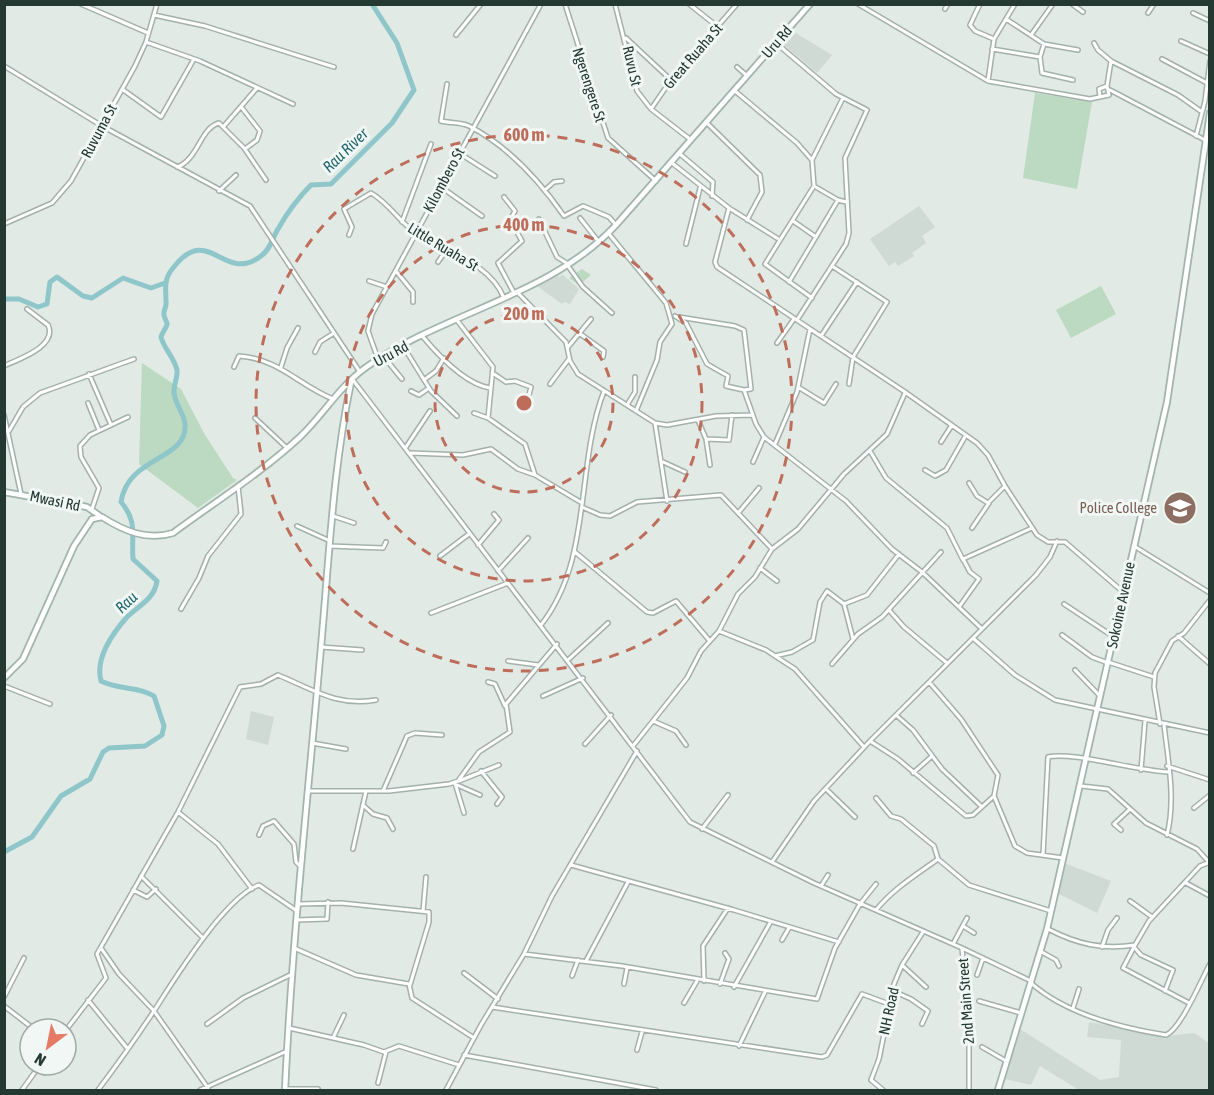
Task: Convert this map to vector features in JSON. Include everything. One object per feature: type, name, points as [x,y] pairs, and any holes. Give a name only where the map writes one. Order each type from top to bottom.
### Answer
[{"type":"street","points":[[81,4],[148,33]]},
{"type":"street","name":"Ruvuma St","points":[[4,225],[58,199],[71,181],[146,42],[157,4]]},
{"type":"street","points":[[456,35],[481,4]]},
{"type":"street","name":"Kilombero St","points":[[381,358],[369,336],[369,324],[472,128],[541,4]]},
{"type":"street","name":"Ngerengere St","points":[[565,4],[608,138],[656,181]]},
{"type":"street","name":"Ruvu St","points":[[615,4],[637,91],[651,109],[692,140]]},
{"type":"street","points":[[689,4],[718,27]]},
{"type":"street","name":"Great Ruaha St","points":[[651,109],[671,80],[737,4]]},
{"type":"street","name":"Uru Rd","points":[[102,517],[132,533],[156,536],[173,533],[301,436],[360,372],[381,358],[456,319],[569,265],[609,234],[810,4]]},
{"type":"street","points":[[858,4],[988,81],[1090,99],[1109,93],[1117,94],[1205,140]]},
{"type":"street","points":[[945,9],[948,4]]},
{"type":"street","points":[[980,4],[970,25],[975,32],[994,39]]},
{"type":"street","points":[[988,81],[994,39],[1015,4]]},
{"type":"street","points":[[1031,35],[1053,4]]},
{"type":"street","points":[[1072,4],[1083,12]]},
{"type":"street","points":[[1148,13],[1154,4]]},
{"type":"street","points":[[1193,13],[1209,21]]},
{"type":"street","points":[[154,15],[205,26],[333,67]]},
{"type":"street","points":[[1005,19],[1044,45],[1078,50]]},
{"type":"street","points":[[625,38],[671,80]]},
{"type":"street","points":[[1181,41],[1209,54]]},
{"type":"street","points":[[146,42],[194,58],[293,104]]},
{"type":"street","points":[[776,43],[843,98],[867,110],[845,158],[849,233],[812,298],[777,344]]},
{"type":"street","points":[[1094,43],[1098,50],[1111,61],[1178,95],[1202,111]]},
{"type":"street","points":[[1044,45],[1040,57],[1042,73],[1073,80]]},
{"type":"street","points":[[992,49],[1040,57]]},
{"type":"street","points":[[122,89],[161,117],[194,58]]},
{"type":"street","points":[[1162,59],[1207,83]]},
{"type":"street","points":[[1109,93],[1107,86],[1111,61]]},
{"type":"street","points":[[1196,136],[1209,61]]},
{"type":"street","points":[[4,66],[102,126],[253,208],[277,249],[360,372]]},
{"type":"street","points":[[737,67],[748,76]]},
{"type":"street","points":[[447,84],[440,120],[472,128],[517,160],[564,216],[584,206],[609,217],[616,225]]},
{"type":"street","points":[[1100,96],[1099,89],[1107,86]]},
{"type":"street","points":[[224,126],[257,88]]},
{"type":"street","points":[[735,91],[812,160]]},
{"type":"street","points":[[812,298],[765,264],[814,186],[812,160],[843,98]]},
{"type":"street","points":[[242,108],[260,131],[257,140],[245,149]]},
{"type":"street","name":"Sokoine Avenue","points":[[998,1090],[1047,929],[1088,760],[1122,591],[1172,380],[1209,113]]},
{"type":"street","points":[[177,167],[188,160],[212,126],[219,123],[245,149],[266,180]]},
{"type":"street","points":[[706,123],[760,175],[762,192],[747,220]]},
{"type":"street","points":[[402,222],[431,144]]},
{"type":"street","points":[[459,153],[495,176]]},
{"type":"street","points":[[680,154],[714,184],[712,196]]},
{"type":"street","points":[[672,163],[700,188],[780,241]]},
{"type":"street","points":[[219,191],[236,175]]},
{"type":"street","points":[[544,190],[554,182],[562,181]]},
{"type":"street","points":[[814,186],[838,201],[846,202]]},
{"type":"street","points":[[441,187],[482,216]]},
{"type":"street","points":[[686,244],[700,188]]},
{"type":"street","name":"Little Ruaha St","points":[[349,236],[352,228],[344,209],[370,192],[416,233],[447,249],[490,277],[504,298]]},
{"type":"street","points":[[504,197],[515,212],[510,220],[522,241],[498,263],[515,292],[565,340],[569,359],[584,380],[655,423],[668,425],[732,415],[752,415]]},
{"type":"street","points":[[789,282],[838,201]]},
{"type":"street","points":[[729,208],[716,266],[966,435],[988,455],[1032,528],[1044,540],[1062,541],[1073,548],[1122,591]]},
{"type":"street","points":[[580,218],[599,243]]},
{"type":"street","points":[[539,219],[557,257],[569,265],[583,287],[612,313]]},
{"type":"street","points":[[792,221],[816,237]]},
{"type":"street","points":[[609,234],[666,303],[673,316],[686,323],[707,364],[728,376],[727,386],[750,389],[747,338],[742,328],[673,316]]},
{"type":"street","points":[[438,262],[447,249]]},
{"type":"street","points":[[832,266],[887,302],[853,357],[849,384]]},
{"type":"street","points":[[396,271],[413,292],[413,302]]},
{"type":"street","points":[[369,281],[387,287]]},
{"type":"street","points":[[821,336],[857,282]]},
{"type":"street","points":[[4,366],[30,353],[49,339],[51,331],[48,325],[27,309]]},
{"type":"street","points":[[636,411],[657,360],[660,342],[672,326],[673,316]]},
{"type":"street","points":[[456,319],[491,361],[494,374],[490,388],[488,418]]},
{"type":"street","points":[[568,347],[591,319]]},
{"type":"street","points":[[281,368],[287,348],[298,328]]},
{"type":"street","points":[[775,445],[798,387],[810,329]]},
{"type":"street","points":[[315,352],[321,341],[334,333]]},
{"type":"street","points":[[579,333],[605,352],[603,357]]},
{"type":"street","points":[[423,337],[477,386],[490,388]]},
{"type":"street","points":[[404,346],[429,388],[457,416]]},
{"type":"street","points":[[234,367],[241,356],[262,360],[281,368],[333,399]]},
{"type":"street","points":[[381,358],[402,379]]},
{"type":"street","points":[[424,380],[436,371],[444,358]]},
{"type":"street","points":[[9,431],[20,410],[31,399],[47,390],[134,359]]},
{"type":"street","points":[[550,384],[569,359]]},
{"type":"street","points":[[89,374],[111,425]]},
{"type":"street","points":[[494,374],[506,382],[515,381],[531,387],[526,402]]},
{"type":"street","points":[[627,405],[635,392],[635,377]]},
{"type":"street","points":[[352,381],[406,448],[469,534],[569,659],[690,822],[821,886],[983,958],[1031,982],[1042,993],[1073,1008],[1113,1023],[1166,1035],[1173,1032],[1209,964]]},
{"type":"street","points":[[318,1089],[285,1090],[296,920],[330,543],[340,441],[352,381]]},
{"type":"street","points":[[798,387],[824,403],[836,384]]},
{"type":"street","points":[[411,391],[418,395],[429,388]]},
{"type":"street","points":[[744,390],[752,415],[764,437],[832,490],[898,554],[922,572],[982,628]]},
{"type":"street","points":[[541,625],[561,597],[575,552],[593,422],[604,391]]},
{"type":"street","points":[[633,746],[687,678],[709,640],[719,631],[738,594],[760,568],[772,549],[798,529],[889,430],[905,392]]},
{"type":"street","points":[[88,403],[99,430]]},
{"type":"street","points":[[406,448],[430,411]]},
{"type":"street","points":[[474,413],[488,418],[527,446],[535,475]]},
{"type":"street","points":[[4,415],[21,494]]},
{"type":"street","points":[[706,439],[729,440],[732,415]]},
{"type":"street","points":[[92,509],[99,488],[79,451],[86,438],[128,417]]},
{"type":"street","points":[[255,418],[287,448]]},
{"type":"street","points":[[698,420],[706,439],[710,465]]},
{"type":"street","points":[[655,423],[667,501]]},
{"type":"street","points":[[941,442],[952,425]]},
{"type":"street","points":[[925,470],[934,476],[944,472],[966,435]]},
{"type":"street","points":[[753,462],[764,437]]},
{"type":"street","points":[[409,453],[463,455],[490,449],[518,469],[535,475],[600,515],[610,516],[633,503],[721,495],[772,549]]},
{"type":"street","points":[[870,451],[886,478],[947,528],[970,572],[979,579],[959,607]]},
{"type":"street","points":[[661,461],[684,472]]},
{"type":"street","points":[[969,483],[976,496],[989,503]]},
{"type":"street","points":[[181,609],[212,550],[242,514],[238,484]]},
{"type":"street","points":[[972,528],[989,503],[1005,486]]},
{"type":"street","points":[[739,512],[759,488]]},
{"type":"street","name":"Mwasi Rd","points":[[4,492],[92,509],[102,517]]},
{"type":"street","points":[[478,545],[499,520],[494,514]]},
{"type":"street","points":[[333,516],[354,523]]},
{"type":"street","points":[[4,678],[15,669],[27,653],[80,536],[92,519],[102,517]]},
{"type":"street","points":[[297,526],[330,543],[375,549],[383,548],[386,542]]},
{"type":"street","points":[[963,560],[1032,528]]},
{"type":"street","points":[[440,556],[469,534]]},
{"type":"street","points":[[498,571],[528,538]]},
{"type":"street","points":[[772,862],[810,806],[864,747],[974,639],[982,628],[1042,568],[1057,541]]},
{"type":"street","points":[[1134,546],[1209,593]]},
{"type":"street","points":[[575,552],[647,612],[653,613],[676,601],[709,640]]},
{"type":"street","points":[[832,664],[853,639],[889,610],[941,552]]},
{"type":"street","points":[[844,604],[867,595],[898,554]]},
{"type":"street","points":[[760,568],[777,581]]},
{"type":"street","points":[[431,613],[508,583]]},
{"type":"street","points":[[775,657],[792,652],[813,640],[820,602],[825,592],[830,591],[844,604],[853,639]]},
{"type":"street","points":[[1167,835],[1170,819],[1168,772],[1154,677],[1170,644],[1184,633],[1209,600]]},
{"type":"street","points":[[1064,604],[1114,637]]},
{"type":"street","points":[[889,610],[904,627],[948,664]]},
{"type":"street","points":[[569,659],[608,623]]},
{"type":"street","points":[[719,631],[775,657],[806,680],[822,702],[864,747]]},
{"type":"street","points":[[1062,635],[1092,657],[1154,677]]},
{"type":"street","points":[[1178,636],[1209,664]]},
{"type":"street","points":[[974,639],[1015,675],[1061,702],[1098,708],[1145,721],[1209,734]]},
{"type":"street","points":[[505,706],[557,644]]},
{"type":"street","points":[[321,647],[362,650]]},
{"type":"street","points":[[507,660],[538,665]]},
{"type":"street","points":[[1075,670],[1100,696]]},
{"type":"street","points":[[76,1017],[105,978],[97,957],[100,948],[178,812],[240,687],[261,684],[278,675],[317,694],[344,702],[376,700]]},
{"type":"street","points":[[543,696],[583,678]]},
{"type":"street","points":[[456,783],[479,752],[510,732],[505,706],[495,684],[488,682]]},
{"type":"street","points":[[929,682],[961,719],[998,775],[994,796],[1015,846],[1023,852],[1063,858]]},
{"type":"street","points":[[4,686],[50,704]]},
{"type":"street","points":[[585,744],[611,715]]},
{"type":"street","points":[[896,715],[914,730],[931,757],[982,807]]},
{"type":"street","points":[[653,721],[676,731],[686,745]]},
{"type":"street","points":[[1141,770],[1145,721]]},
{"type":"street","points":[[383,791],[407,736],[415,733],[442,735]]},
{"type":"street","points":[[870,741],[898,759],[966,816],[971,817],[994,796]]},
{"type":"street","points":[[312,743],[346,749]]},
{"type":"street","points":[[446,1090],[524,954],[548,904],[637,751]]},
{"type":"street","points":[[1043,856],[1047,813],[1047,758],[1050,756],[1088,760],[1141,770],[1168,772]]},
{"type":"street","points":[[913,773],[931,757]]},
{"type":"street","points":[[308,791],[383,791],[456,783],[498,765]]},
{"type":"street","points":[[1167,766],[1209,780]]},
{"type":"street","points":[[481,771],[502,797],[497,804]]},
{"type":"street","points":[[456,783],[480,795]]},
{"type":"street","points":[[456,783],[464,813]]},
{"type":"street","points":[[1081,786],[1106,788],[1154,828],[1197,849],[1208,859],[1152,917],[1123,968],[1189,1003]]},
{"type":"street","points":[[826,789],[855,817]]},
{"type":"street","points":[[353,849],[366,791]]},
{"type":"street","points":[[702,829],[728,795]]},
{"type":"street","points":[[1194,807],[1209,795]]},
{"type":"street","points":[[876,798],[892,817],[898,818],[934,846],[938,859],[969,885],[1051,911]]},
{"type":"street","points":[[364,806],[373,813],[387,818],[393,829]]},
{"type":"street","points":[[1121,830],[1114,824],[1130,810]]},
{"type":"street","points":[[178,812],[218,844],[252,889]]},
{"type":"street","points":[[259,836],[263,826],[274,821],[294,844],[296,862],[301,867]]},
{"type":"street","points":[[876,910],[897,887],[925,871],[938,859]]},
{"type":"street","points":[[571,865],[728,908],[770,923],[839,942]]},
{"type":"street","points":[[141,875],[203,938]]},
{"type":"street","points":[[821,886],[828,875]]},
{"type":"street","points":[[423,911],[426,878]]},
{"type":"street","points":[[586,961],[628,882]]},
{"type":"street","points":[[1186,883],[1209,896]]},
{"type":"street","points":[[98,1090],[203,938],[252,889],[259,885],[297,911]]},
{"type":"street","points":[[524,954],[586,961],[817,999],[831,956],[860,904],[876,885]]},
{"type":"street","points":[[133,890],[147,897],[156,889]]},
{"type":"street","points":[[1130,901],[1152,917]]},
{"type":"street","points":[[298,904],[328,902],[429,912],[430,917],[410,985],[412,998],[474,1038]]},
{"type":"street","points":[[296,920],[327,919],[328,902]]},
{"type":"street","points":[[704,981],[704,946],[728,908]]},
{"type":"street","points":[[953,944],[967,918]]},
{"type":"street","points":[[1102,947],[1108,930],[1117,918]]},
{"type":"street","points":[[734,987],[770,923]]},
{"type":"street","points":[[963,926],[974,933]]},
{"type":"street","points":[[782,940],[789,928]]},
{"type":"street","points":[[1047,929],[1071,941],[1102,947],[1134,946]]},
{"type":"street","name":"NH Road","points":[[884,1090],[871,1080],[879,1059],[889,1004],[902,965],[924,932]]},
{"type":"street","points":[[1134,946],[1141,955],[1173,970],[1165,991]]},
{"type":"street","points":[[100,948],[124,980],[154,1011],[208,1088]]},
{"type":"street","points":[[294,948],[356,975],[393,980],[410,985]]},
{"type":"street","name":"2nd Main Street","points":[[962,948],[969,1016],[969,1090]]},
{"type":"street","points":[[1040,951],[1056,960],[1059,966]]},
{"type":"street","points":[[720,984],[729,959],[725,953]]},
{"type":"street","points":[[4,997],[24,958]]},
{"type":"street","points":[[977,975],[983,958]]},
{"type":"street","points":[[572,976],[578,960]]},
{"type":"street","points":[[902,965],[926,987]]},
{"type":"street","points":[[624,984],[627,968]]},
{"type":"street","points":[[464,973],[498,999]]},
{"type":"street","points":[[207,1024],[243,998],[292,974]]},
{"type":"street","points":[[684,1004],[697,981]]},
{"type":"street","points":[[1073,1008],[1079,988]]},
{"type":"street","points":[[893,991],[911,999],[928,1011],[922,1024]]},
{"type":"street","points":[[739,1046],[765,992]]},
{"type":"street","points":[[492,1008],[822,1058],[827,1055],[862,994],[889,1004]]},
{"type":"street","points":[[88,1000],[127,1048]]},
{"type":"street","points":[[980,1000],[1023,1013]]},
{"type":"street","points":[[4,1006],[18,1017]]},
{"type":"street","points":[[333,1038],[344,1015]]},
{"type":"street","points":[[288,1028],[386,1052],[399,1046],[459,1065]]},
{"type":"street","points":[[637,1050],[642,1032]]},
{"type":"street","points":[[982,1047],[1007,1062]]},
{"type":"street","points":[[200,1090],[287,1051]]},
{"type":"street","points":[[378,1083],[386,1052]]},
{"type":"street","points":[[464,1055],[656,1090]]},
{"type":"street","points":[[22,1090],[31,1077]]},
{"type":"shaded area","points":[[794,32],[832,55],[817,73],[784,45]]},
{"type":"shaded area","points":[[919,206],[935,227],[922,236],[926,243],[912,253],[914,256],[898,266],[895,262],[889,266],[870,239]]},
{"type":"shaded area","points":[[557,274],[559,277],[562,274],[579,289],[570,304],[564,302],[562,304],[537,286]]},
{"type":"shaded area","points":[[251,711],[274,717],[268,745],[246,739]]},
{"type":"shaded area","points":[[1064,863],[1111,881],[1097,913],[1057,893]]},
{"type":"shaded area","points":[[1089,1022],[1167,1036],[1194,1033],[1209,1043],[1209,1090],[1079,1090],[1040,1066],[1031,1085],[1005,1079],[1020,1029],[1100,1080],[1119,1077],[1121,1040],[1087,1037]]},
{"type":"green space","points":[[1035,93],[1092,102],[1077,189],[1023,178]]},
{"type":"green space","points":[[582,269],[591,275],[579,285],[569,278]]},
{"type":"green space","points":[[1101,286],[1116,314],[1071,338],[1056,310]]},
{"type":"green space","points":[[142,363],[181,389],[205,435],[233,478],[237,480],[198,508],[139,464]]},
{"type":"waterway","name":"Rau","points":[[4,852],[32,837],[61,796],[90,779],[103,752],[109,748],[145,746],[162,735],[164,726],[154,696],[101,681],[100,664],[106,647],[116,631],[127,617],[149,598],[157,581],[133,559],[132,522],[121,502],[126,487],[134,475],[168,453],[183,436],[185,424],[174,393],[177,370],[161,337],[167,324],[164,316],[166,281],[173,268],[186,255],[197,250],[207,251],[236,264],[248,263],[261,256],[269,247],[289,211],[311,185],[331,184],[392,123],[414,90],[397,43],[372,4]]},
{"type":"waterway","points":[[4,299],[19,299],[38,307],[47,304],[50,282],[57,277],[83,296],[92,298],[123,278],[151,288],[165,283]]},
{"type":"place","name":"Police College","points":[[1180,508]]},
{"type":"water label","name":"Rau River","points":[[345,150]]}]
